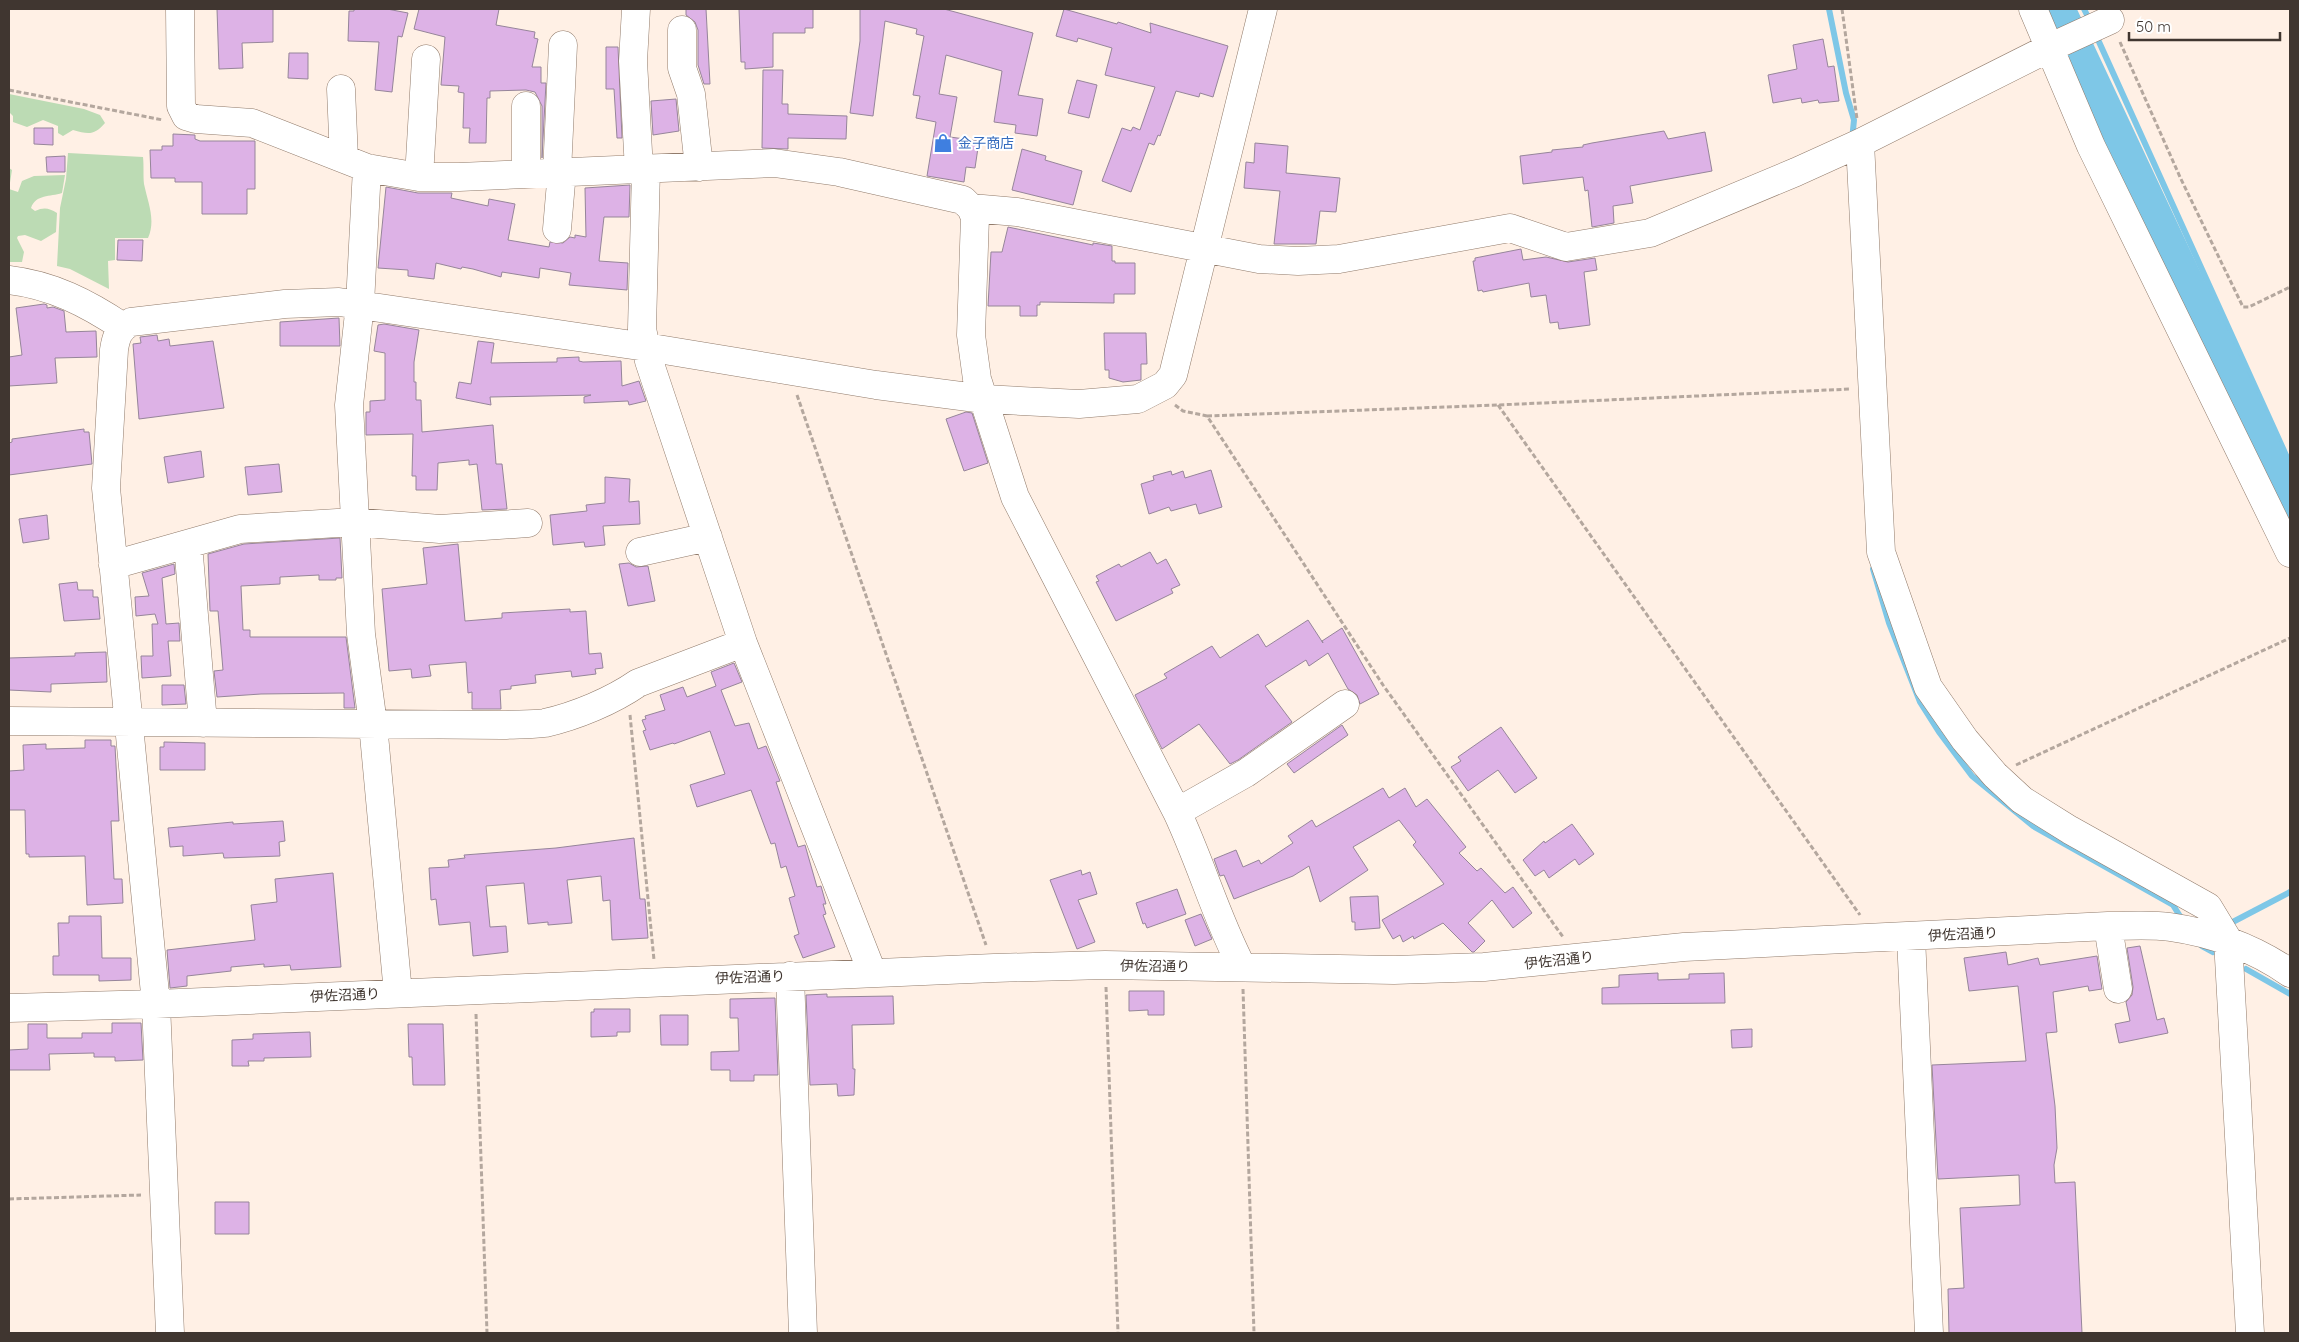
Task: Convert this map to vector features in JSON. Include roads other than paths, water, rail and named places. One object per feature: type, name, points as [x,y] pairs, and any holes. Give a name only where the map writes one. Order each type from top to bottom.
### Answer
[{"type":"street","points":[[180,9],[181,106],[186,116],[196,119],[252,123],[356,163],[419,177],[459,177],[559,171],[642,170],[774,163],[839,172],[963,200],[971,208],[975,217],[971,335],[977,379],[1014,498],[1195,851],[1231,947],[1242,968]]},
{"type":"street","points":[[636,9],[633,61],[642,170],[642,329],[646,347],[743,642],[872,972]]},
{"type":"street","points":[[170,1333],[156,1004],[106,488],[114,350],[116,335],[122,327],[131,322],[285,304],[339,302],[646,347],[796,373],[984,399],[1079,404],[1138,398],[1165,385],[1173,376],[1263,9]]},
{"type":"street","points":[[2033,9],[2051,46],[2091,146],[2290,553]]},
{"type":"street","points":[[971,208],[1017,212],[1259,259],[1298,261],[1339,259],[1510,228],[1566,247],[1650,233],[1860,143],[2051,46],[2110,20]]},
{"type":"street","points":[[682,30],[682,68],[691,94],[699,166]]},
{"type":"street","points":[[557,229],[563,45]]},
{"type":"street","points":[[419,177],[426,59]]},
{"type":"street","points":[[341,89],[356,163],[360,304],[349,405],[354,522],[362,634],[373,724],[398,992]]},
{"type":"street","points":[[526,106],[526,173]]},
{"type":"street","points":[[1860,143],[1881,552],[1928,687],[1965,740],[1995,775],[2022,800],[2070,830],[2208,907],[2228,940],[2250,1333]]},
{"type":"street","points":[[9,280],[27,282],[73,297],[122,327]]},
{"type":"street","points":[[113,565],[240,529],[354,522],[440,529],[528,523]]},
{"type":"street","points":[[640,552],[708,537]]},
{"type":"street","points":[[188,544],[203,723]]},
{"type":"street","points":[[9,721],[503,725],[545,723],[624,692],[638,683],[743,642]]},
{"type":"street","points":[[1176,812],[1246,773],[1345,704]]},
{"type":"street","points":[[2108,926],[2118,989]]},
{"type":"street","name":"伊佐沼通り","points":[[9,1008],[156,1004],[398,992],[994,968],[1105,965],[1242,968],[1484,967],[1684,947],[2108,926],[2169,926],[2228,940],[2272,960],[2290,973]]},
{"type":"street","points":[[1911,937],[1930,1333]]},
{"type":"street","points":[[790,976],[803,1333]]},
{"type":"waterway","points":[[1829,9],[1846,93],[1854,120],[1852,140]]},
{"type":"waterway","points":[[2057,9],[2290,505]]},
{"type":"waterway","points":[[2084,9],[2090,21]]},
{"type":"waterway","points":[[2095,33],[2290,464]]},
{"type":"waterway","points":[[2074,71],[2166,268]]},
{"type":"waterway","points":[[1873,569],[1889,623],[1920,702],[1939,732],[1972,776],[2033,826],[2173,905],[2183,921]]},
{"type":"waterway","points":[[2227,925],[2290,892]]},
{"type":"waterway","points":[[2202,946],[2213,952]]},
{"type":"waterway","points":[[2246,969],[2290,994]]},
{"type":"place","name":"金子商店","points":[[943,143]]}]
